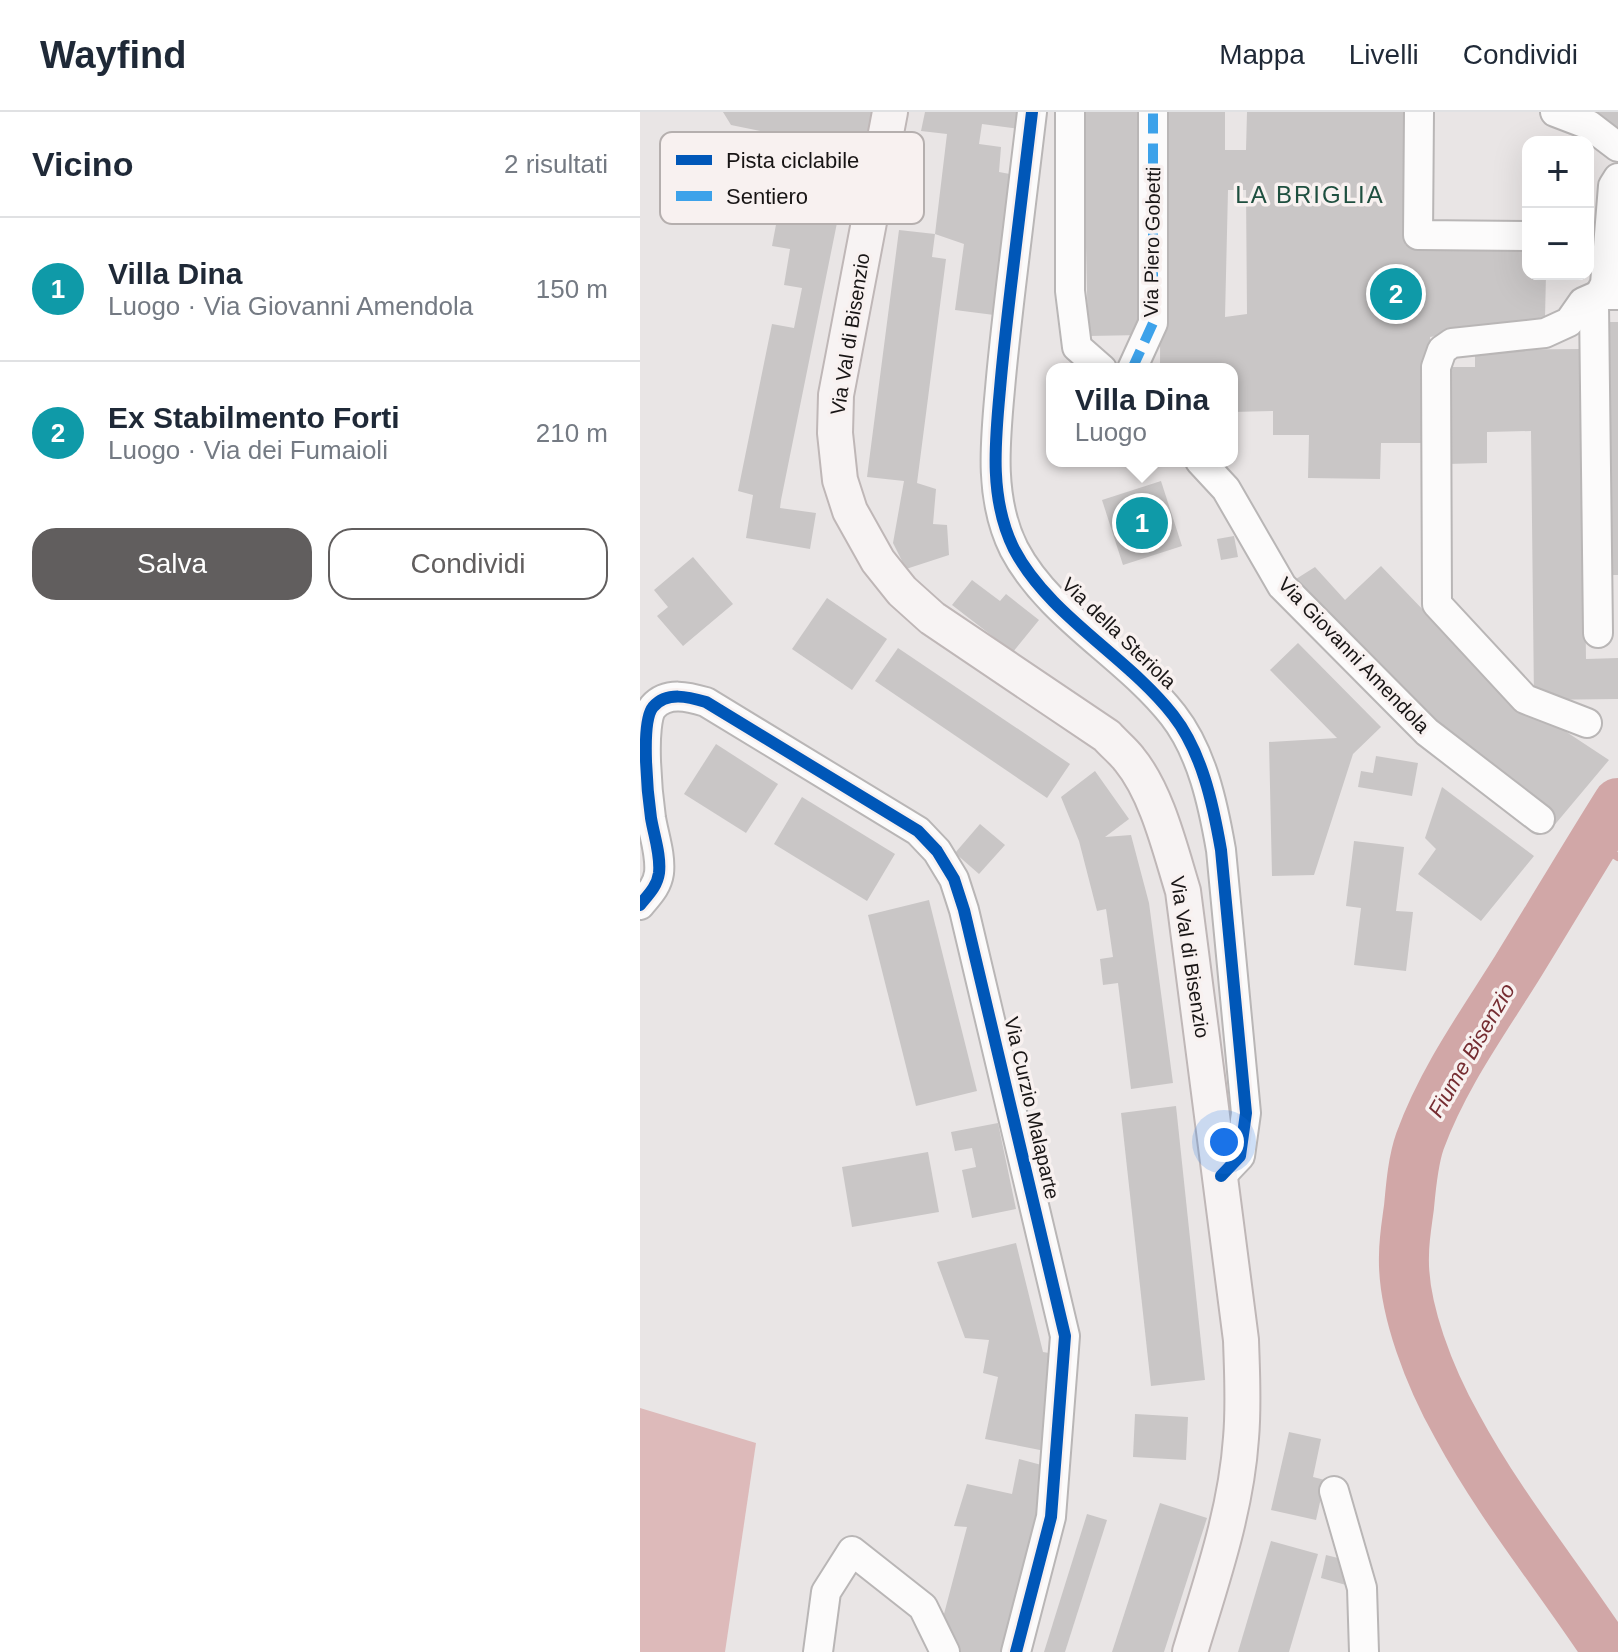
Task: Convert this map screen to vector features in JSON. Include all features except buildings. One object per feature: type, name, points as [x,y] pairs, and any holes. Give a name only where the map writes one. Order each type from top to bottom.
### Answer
[{"type":"main road","name":"Via Val di Bisenzio","points":[[886,132],[890,112]]},
{"type":"main road","name":"Via Val di Bisenzio","points":[[869,224],[836,395],[835,433],[840,480],[850,511],[878,561],[902,591],[932,618],[1107,736],[1130,759],[1166,835],[1183,891],[1241,1340],[1241,1440],[1234,1493],[1221,1549],[1190,1652]]},
{"type":"street","name":"Via della Steriola","points":[[1032,112],[1006,325],[995,452],[1001,515],[1015,549],[1035,579],[1076,623],[1150,689],[1174,716],[1206,783],[1221,850],[1246,1113],[1240,1156],[1221,1176]]},
{"type":"street","points":[[1070,112],[1070,291],[1077,347],[1095,363]]},
{"type":"street","name":"Via Piero Gobetti","points":[[1135,363],[1153,323],[1153,112]]},
{"type":"street","points":[[1419,112],[1418,235],[1522,236]]},
{"type":"street","points":[[1555,112],[1589,125],[1618,147]]},
{"type":"street","points":[[1598,633],[1595,369],[1599,299],[1605,284],[1599,223],[1618,178]]},
{"type":"street","points":[[1587,723],[1525,699],[1437,604],[1436,367],[1442,350],[1452,343],[1545,333],[1569,322],[1599,299]]},
{"type":"street","name":"Via Giovanni Amendola","points":[[1206,467],[1226,489],[1282,586],[1427,732],[1540,819]]},
{"type":"street","name":"Via Curzio Malaparte","points":[[640,905],[655,887],[659,873],[650,815],[646,723],[653,707],[669,697],[686,696],[706,702],[918,831],[937,851],[954,879],[964,910],[1065,1336],[1051,1517],[1016,1652]]},
{"type":"street","points":[[1334,1491],[1362,1588],[1364,1652]]},
{"type":"street","points":[[818,1652],[826,1592],[852,1551],[923,1607],[945,1652]]},
{"type":"shaded area","points":[[640,1408],[756,1443],[725,1652],[640,1652]]},
{"type":"waterway","name":"Fiume Bisenzio","points":[[1608,1652],[1510,1513],[1447,1408],[1428,1366],[1413,1321],[1404,1255],[1416,1157],[1429,1118],[1464,1052],[1618,803]]},
{"type":"waterway","points":[[1594,842],[1618,857]]},
{"type":"marked path","points":[[1135,363],[1153,323],[1153,112]]},
{"type":"cycle path","points":[[1032,112],[998,409],[997,490],[1006,530],[1029,573],[1047,595],[1134,674],[1173,715],[1192,745],[1205,779],[1221,850],[1246,1113],[1240,1156],[1221,1176]]},
{"type":"cycle path","points":[[640,905],[652,890],[659,873],[648,794],[647,728],[653,707],[671,697],[706,702],[918,831],[937,851],[954,879],[964,910],[1065,1336],[1051,1517],[1016,1652]]},
{"type":"place","name":"Ex Stabilmento Forti","points":[[1396,294]]},
{"type":"place","name":"Villa Dina","points":[[1142,523]]},
{"type":"district","name":"LA BRIGLIA","points":[[1310,195]]}]
